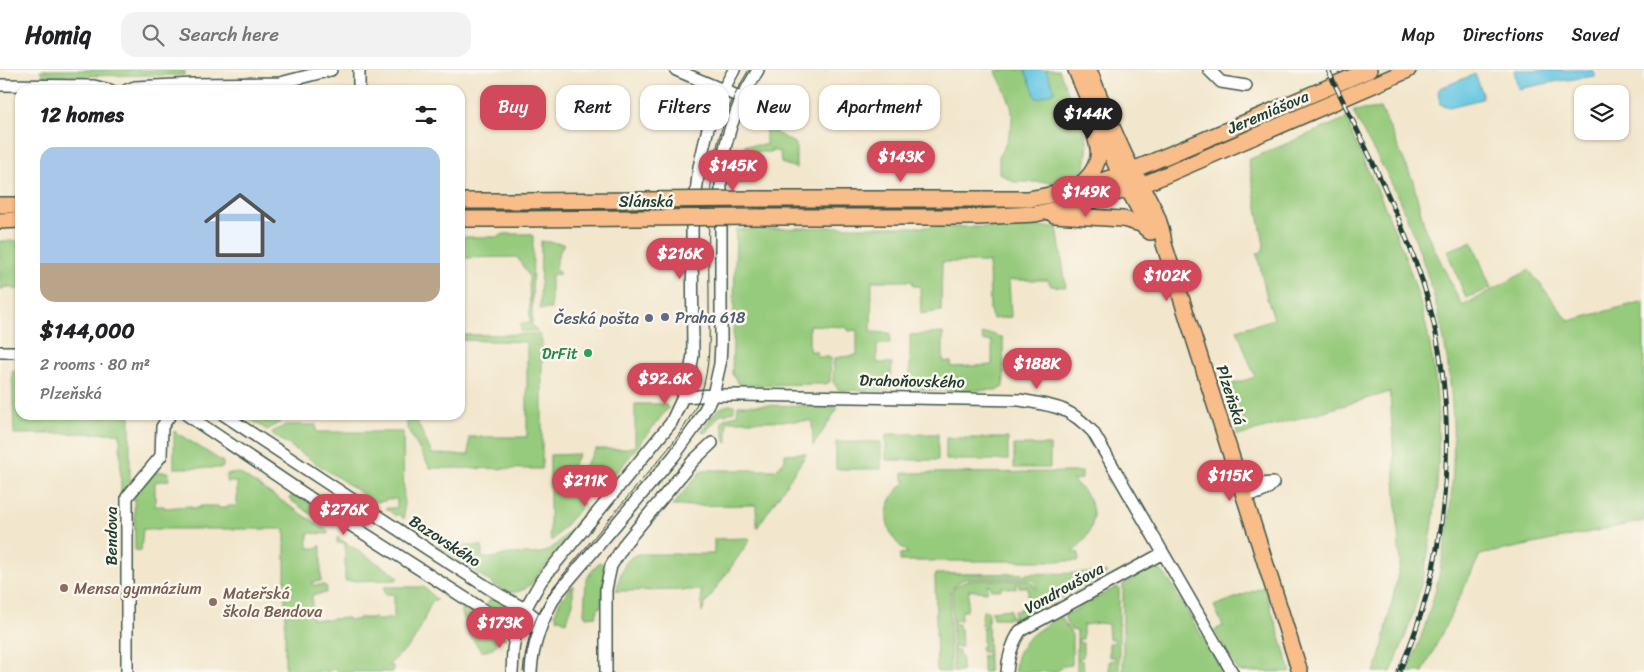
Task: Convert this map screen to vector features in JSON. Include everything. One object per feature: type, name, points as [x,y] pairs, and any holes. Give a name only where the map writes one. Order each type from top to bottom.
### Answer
[{"type":"main road","name":"Plzeňská","points":[[1076,70],[1084,90],[1127,173],[1163,230],[1164,244],[1300,672]]},
{"type":"main road","name":"Plzeňská","points":[[1089,70],[1127,173]]},
{"type":"main road","name":"Jeremiášova","points":[[1127,173],[1369,70]]},
{"type":"main road","name":"Jeremiášova","points":[[1135,187],[1408,70]]},
{"type":"main road","points":[[1067,192],[1088,177],[1098,158],[1098,148],[1084,90]]},
{"type":"main road","name":"Slánská","points":[[465,201],[1029,199],[1067,192],[1127,173]]},
{"type":"main road","name":"Plzeňská","points":[[1135,187],[1151,232],[1164,244]]},
{"type":"main road","name":"Slánská","points":[[465,219],[970,217],[1035,214],[1082,203],[1135,187]]},
{"type":"main road","points":[[0,205],[15,205]]},
{"type":"main road","points":[[1035,214],[1123,219],[1141,224],[1151,232]]},
{"type":"main road","points":[[0,221],[15,220]]},
{"type":"street","points":[[174,85],[280,83],[331,70]]},
{"type":"street","points":[[358,70],[359,85]]},
{"type":"street","points":[[676,70],[710,85]]},
{"type":"street","points":[[725,85],[734,70]]},
{"type":"street","points":[[749,85],[758,70]]},
{"type":"street","points":[[1210,70],[1221,82],[1246,86]]},
{"type":"street","points":[[0,85],[15,85]]},
{"type":"street","points":[[531,672],[542,624],[547,610],[556,595],[674,456],[695,426],[712,395],[720,364],[721,344],[720,188],[726,141],[739,106]]},
{"type":"street","points":[[512,672],[517,629],[525,609],[541,581],[671,423],[684,397],[693,354],[692,228],[699,167],[708,130]]},
{"type":"street","points":[[0,352],[15,352]]},
{"type":"street","name":"Drahoňovského","points":[[684,397],[712,395],[901,396],[1020,400],[1056,406],[1073,414],[1093,432],[1232,672]]},
{"type":"street","name":"Bendova","points":[[127,672],[127,498],[161,456],[162,427],[167,420]]},
{"type":"street","points":[[194,420],[343,520],[496,618],[517,629],[542,624]]},
{"type":"street","name":"Bazovského","points":[[232,420],[429,550],[525,609],[542,624]]},
{"type":"street","points":[[606,672],[606,589],[611,566],[626,542],[693,460],[712,443]]},
{"type":"street","name":"Vondroušova","points":[[1007,672],[1013,641],[1020,630],[1163,553]]},
{"type":"green space","points":[[40,70],[185,70],[184,75],[44,76]]},
{"type":"green space","points":[[995,70],[1025,70],[1037,99],[1054,91],[1046,70],[1059,70],[1088,142],[1085,169],[1077,177],[1067,182],[1014,182],[999,173],[999,155],[1007,141],[1011,127],[1012,111],[1005,90]]},
{"type":"green space","points":[[1381,108],[1413,181],[1425,229],[1462,306],[1529,270],[1569,321],[1644,301],[1644,521],[1480,555],[1423,672],[1407,672],[1425,626],[1438,578],[1448,528],[1453,478],[1453,427],[1449,377],[1441,328],[1429,280],[1405,213],[1387,174],[1353,111]]},
{"type":"green space","points":[[1347,118],[1354,139],[1399,240],[1414,283],[1427,330],[1435,379],[1438,429],[1437,479],[1432,530],[1422,579],[1409,627],[1391,672],[1374,672],[1380,658],[1400,565],[1390,392],[1238,436],[1223,387],[1255,377],[1237,330],[1274,319],[1267,298],[1257,253],[1262,252],[1264,245],[1248,160]]},
{"type":"green space","points":[[766,130],[771,130],[796,144],[796,168],[781,163],[780,152],[771,150],[771,152],[756,152],[755,156],[744,153],[745,145],[766,145]]},
{"type":"green space","points":[[834,227],[1057,227],[1066,287],[1051,286],[1048,280],[1009,280],[1011,317],[993,319],[990,311],[989,262],[942,262],[941,311],[921,314],[920,286],[913,286],[912,281],[872,281],[871,332],[890,333],[890,344],[877,345],[877,363],[892,363],[890,389],[882,391],[839,390],[833,382],[834,358],[857,355],[857,330],[849,331],[846,327],[809,325],[809,351],[816,351],[818,357],[831,357],[830,382],[825,384],[748,385],[738,383],[732,374],[736,230]]},
{"type":"green space","points":[[504,234],[530,234],[533,236],[532,325],[537,331],[521,331],[521,323],[530,323],[529,276],[517,257],[465,258],[465,237],[498,237]]},
{"type":"green space","points":[[0,241],[15,241],[15,289],[3,287],[3,289],[0,289]]},
{"type":"green space","points":[[541,241],[564,244],[559,253],[556,266],[560,274],[551,275],[551,309],[540,309]]},
{"type":"green space","points":[[1472,241],[1491,288],[1466,298],[1447,251]]},
{"type":"green space","points":[[943,333],[943,361],[951,362],[952,367],[992,365],[992,341],[983,341],[982,334],[992,334],[1003,338],[1003,387],[998,390],[921,390],[910,385],[910,335]]},
{"type":"green space","points":[[539,334],[542,341],[542,469],[430,468],[407,428],[407,420],[416,420],[432,454],[469,455],[469,437],[527,437],[527,342],[465,340],[465,335]]},
{"type":"green space","points":[[12,371],[15,371],[15,420],[130,420],[130,484],[121,494],[120,433],[14,434]]},
{"type":"green space","points":[[635,404],[665,404],[668,408],[622,466],[601,490],[594,491],[592,495],[582,487],[579,474],[596,449],[623,449],[635,446]]},
{"type":"green space","points":[[729,405],[734,405],[734,411],[724,415],[722,413],[705,433],[702,431],[716,412]]},
{"type":"green space","points":[[738,405],[835,406],[838,408],[813,446],[812,421],[727,421],[727,443],[725,442],[722,422],[725,418],[737,415]]},
{"type":"green space","points":[[252,420],[280,420],[267,430]]},
{"type":"green space","points":[[286,425],[316,425],[316,432],[403,432],[404,519],[385,508],[397,508],[397,499],[375,502],[272,434],[272,432]]},
{"type":"green space","points":[[174,431],[223,462],[223,467],[174,468]]},
{"type":"green space","points":[[886,434],[938,434],[938,460],[886,460]]},
{"type":"green space","points":[[946,438],[1008,438],[1008,460],[946,460]]},
{"type":"green space","points":[[836,442],[881,442],[881,469],[836,469]]},
{"type":"green space","points":[[1014,445],[1050,445],[1050,468],[1014,468]]},
{"type":"green space","points":[[805,453],[806,455],[757,528],[756,505],[672,506],[702,470],[776,470],[785,460],[785,454]]},
{"type":"green space","points":[[579,454],[571,469],[569,480],[573,491],[584,504],[552,541],[550,537],[550,455]]},
{"type":"green space","points":[[155,472],[169,472],[169,480],[155,482],[155,506],[164,506],[164,508],[191,506],[191,508],[200,508],[200,506],[218,506],[218,508],[227,508],[228,506],[237,506],[237,482],[227,482],[227,474],[239,473],[328,531],[328,534],[308,533],[308,548],[319,548],[321,546],[321,581],[312,582],[312,585],[324,585],[327,587],[326,593],[312,595],[312,619],[348,618],[348,620],[357,620],[358,618],[375,618],[376,620],[384,620],[385,618],[394,618],[394,594],[385,594],[384,587],[424,587],[437,600],[431,603],[412,643],[388,666],[393,666],[393,672],[341,672],[333,669],[328,672],[285,672],[285,529],[143,529],[141,551],[135,550],[134,494]]},
{"type":"green space","points":[[1082,472],[1082,479],[1072,480],[1088,498],[1093,516],[1088,534],[1073,552],[1079,553],[1079,561],[900,561],[900,554],[908,553],[892,536],[888,527],[887,517],[888,507],[892,498],[907,481],[903,480],[903,473]]},
{"type":"green space","points":[[293,493],[318,510],[327,525],[289,499]]},
{"type":"green space","points":[[587,508],[584,518],[532,583],[518,592],[501,589],[434,545],[482,546],[482,557],[485,558],[509,554],[540,553],[553,547]]},
{"type":"green space","points":[[337,537],[396,575],[398,577],[396,580],[345,581],[345,543],[337,543]]},
{"type":"green space","points":[[749,538],[750,540],[705,604],[702,613],[701,590],[616,591],[626,564],[633,556],[638,554],[714,554],[714,539]]},
{"type":"green space","points":[[599,562],[606,566],[601,607],[598,608],[596,616],[586,617],[584,614],[586,579]]},
{"type":"green space","points":[[1156,569],[1162,571],[1169,580],[1223,672],[1123,672],[1123,584],[1147,571]]},
{"type":"green space","points":[[1107,573],[1028,615],[1016,618],[993,618],[991,611],[1010,609],[1011,617],[1014,617],[1014,611],[1028,609],[1028,587],[1019,587],[1019,583],[1016,583],[1016,589],[1001,587],[1001,590],[991,590],[991,586],[988,585],[987,592],[969,590],[967,611],[962,611],[961,620],[953,621],[954,624],[959,624],[959,629],[961,629],[962,647],[954,647],[954,651],[959,651],[959,656],[962,656],[962,672],[953,672],[952,592],[955,587],[968,580],[1028,580],[1037,589],[1035,583],[1029,578],[968,578],[960,581],[950,592],[950,672],[937,672],[935,574]]},
{"type":"green space","points":[[573,585],[573,603],[566,622],[557,618],[555,613],[560,601]]},
{"type":"green space","points":[[1117,587],[1119,588],[1119,672],[1109,672],[1109,661],[1115,660],[1115,657],[1109,657],[1109,643],[1114,643],[1115,639],[1109,639],[1108,624],[1099,623],[1083,625],[1083,639],[1079,639],[1078,642],[1083,643],[1083,657],[1079,658],[1079,660],[1083,661],[1084,672],[1077,672],[1077,631],[1071,630],[1064,616]]},
{"type":"green space","points":[[1264,587],[1291,672],[1239,672],[1214,630],[1223,626],[1214,606]]},
{"type":"green space","points":[[492,597],[515,612],[515,618],[504,617],[486,606]]},
{"type":"green space","points":[[461,603],[496,626],[506,639],[484,632],[468,624],[462,615]]},
{"type":"green space","points":[[983,611],[988,611],[989,672],[983,672],[983,656],[981,656],[988,655],[988,652],[981,652],[981,647],[983,647],[983,629],[981,628],[985,628],[985,625],[981,625]]},
{"type":"green space","points":[[1061,617],[1072,635],[1072,665],[1063,666],[1056,672],[1015,672],[1016,661],[1023,644],[1036,632]]},
{"type":"green space","points":[[472,631],[495,639],[497,644],[490,650],[481,651],[469,634]]},
{"type":"water","points":[[1025,70],[1046,70],[1055,91],[1037,99]]},
{"type":"water","points":[[1514,70],[1592,70],[1596,76],[1518,89]]},
{"type":"water","points":[[1475,74],[1482,92],[1482,99],[1449,107],[1440,104],[1438,92],[1440,88]]},
{"type":"tram line","points":[[523,672],[533,627],[542,606],[554,586],[676,439],[699,399],[704,384],[709,353],[709,211],[711,182],[723,125],[734,97],[749,70]]},
{"type":"railway","points":[[1328,70],[1378,174],[1412,253],[1422,280],[1435,328],[1443,377],[1446,427],[1445,478],[1440,529],[1431,578],[1417,626],[1399,672]]},
{"type":"place","name":"Praha 618","points":[[665,317]]},
{"type":"place","name":"Česká pošta","points":[[649,318]]},
{"type":"place","name":"DrFit","points":[[588,353]]},
{"type":"place","name":"Mensa gymnázium","points":[[64,588]]},
{"type":"place","name":"Mateřská škola Bendova","points":[[213,602]]}]
